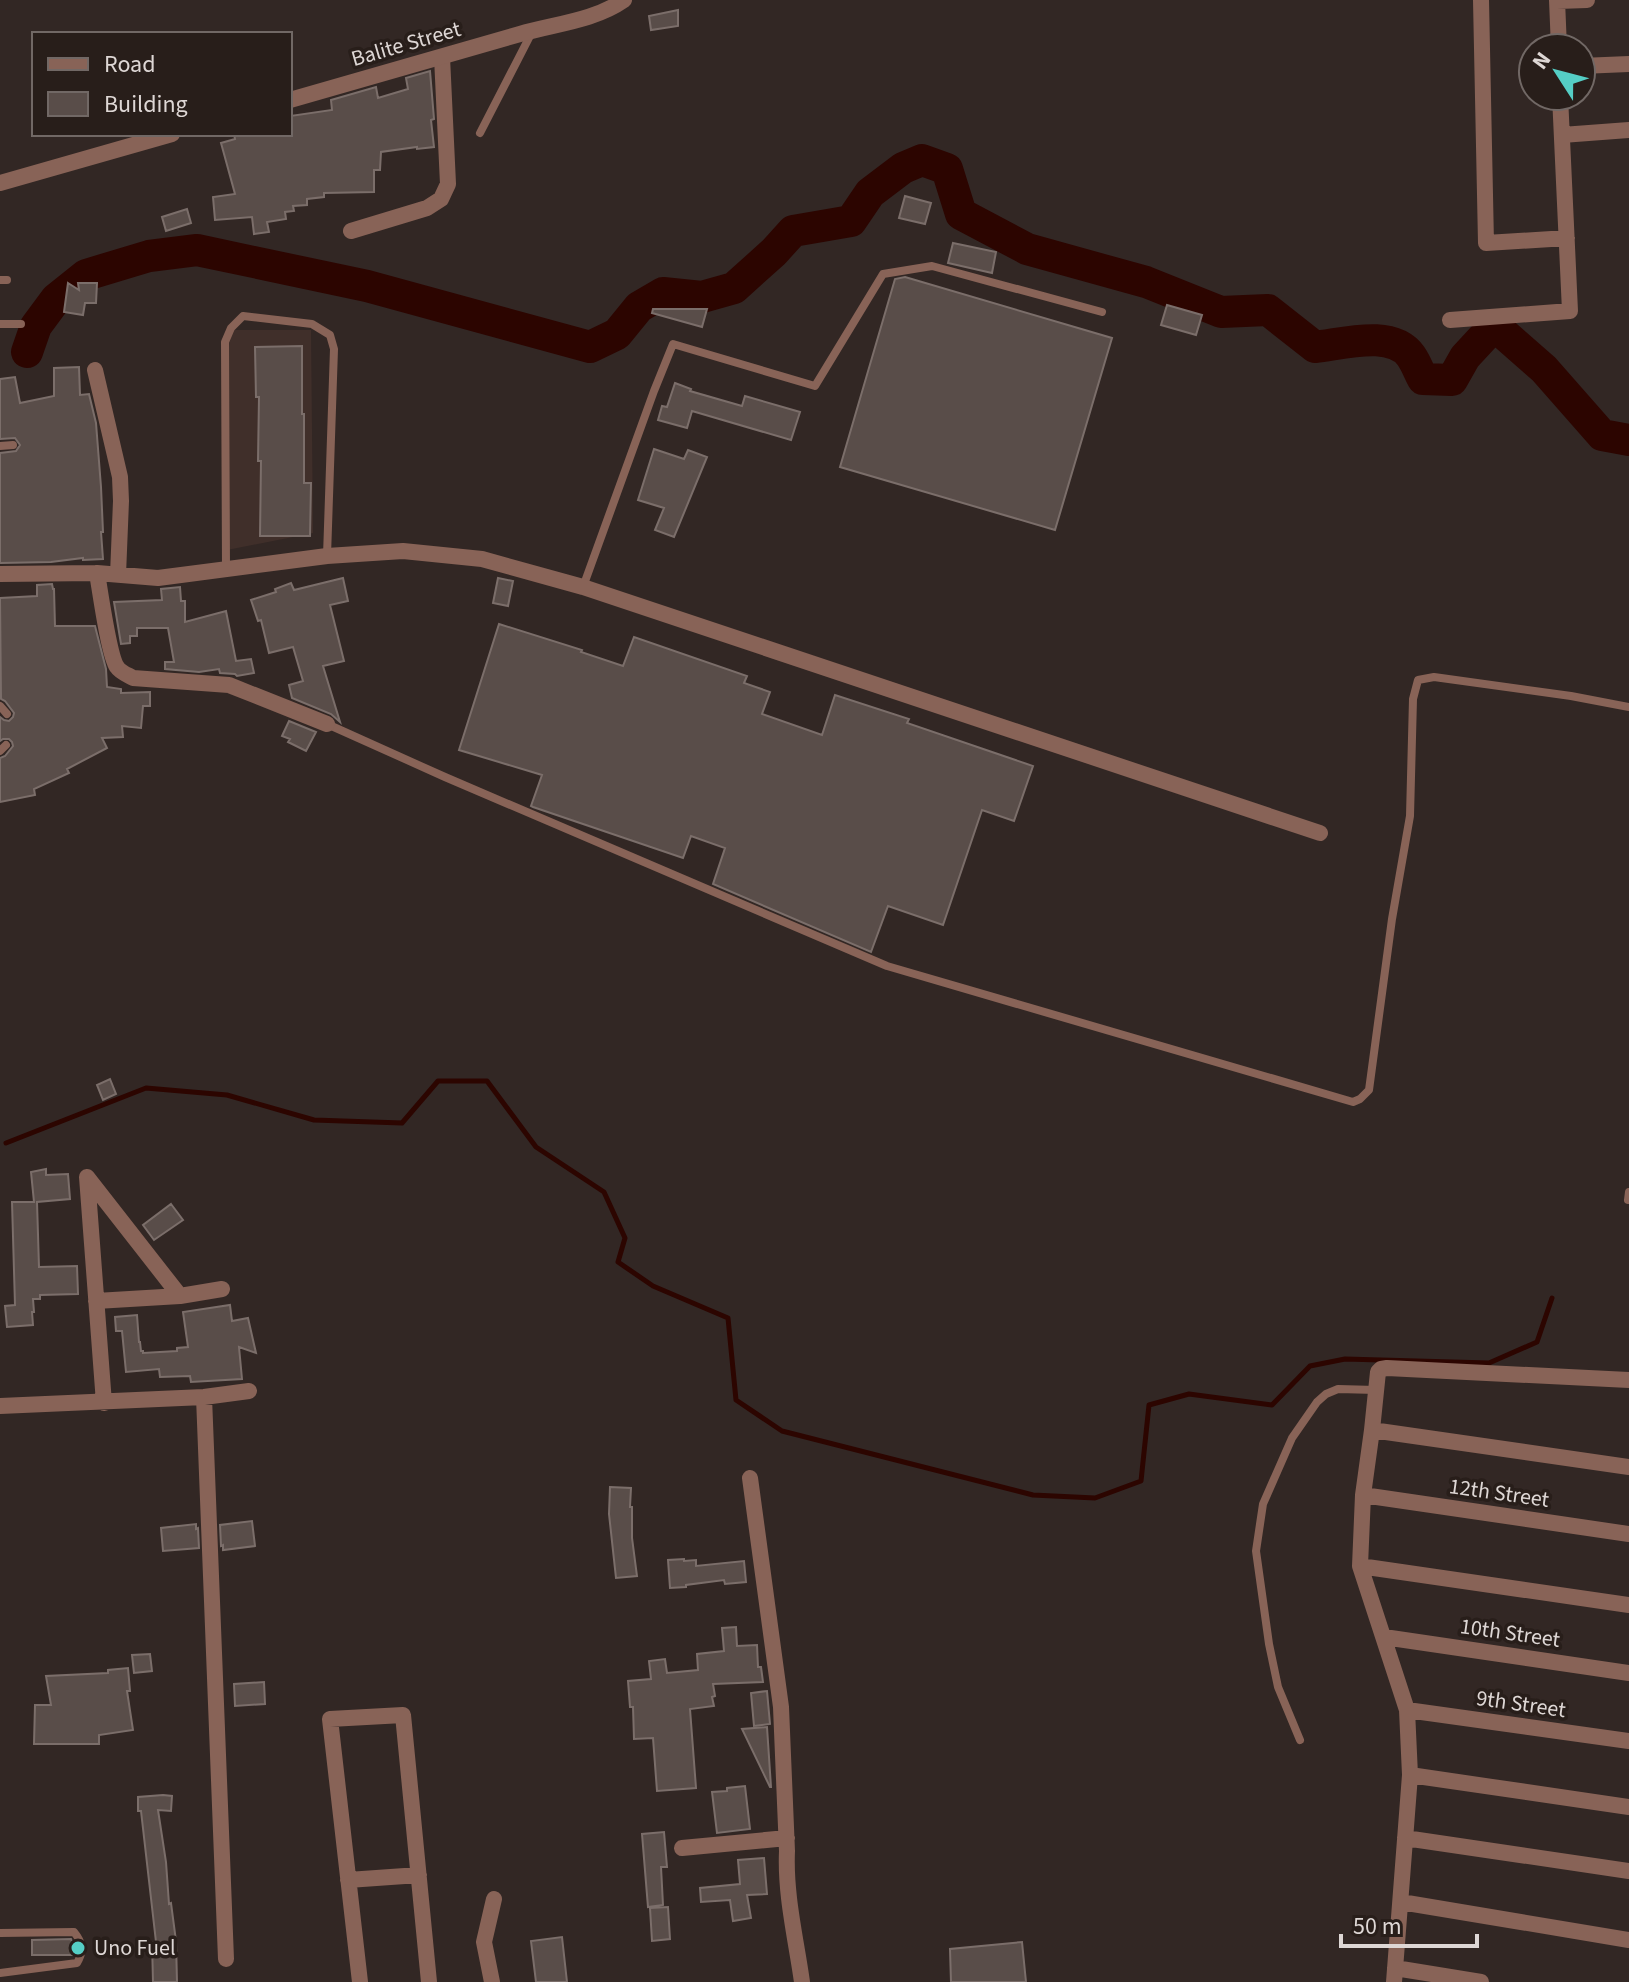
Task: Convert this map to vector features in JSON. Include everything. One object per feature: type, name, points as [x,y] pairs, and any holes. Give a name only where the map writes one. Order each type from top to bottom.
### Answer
[{"type":"street","name":"Balite Street","points":[[292,99],[591,16],[624,0]]},
{"type":"street","points":[[1481,0],[1486,243],[1567,238]]},
{"type":"street","points":[[1558,32],[1557,1],[1587,0]]},
{"type":"street","points":[[351,231],[427,208],[441,199],[448,184],[442,57]]},
{"type":"street","points":[[1597,65],[1629,64]]},
{"type":"street","points":[[1450,320],[1570,311],[1561,112]]},
{"type":"street","points":[[1562,135],[1629,130]]},
{"type":"street","points":[[0,183],[165,136]]},
{"type":"street","points":[[95,370],[120,477],[118,575]]},
{"type":"street","points":[[0,574],[97,573],[158,578],[327,556],[403,551],[482,559],[583,587],[1320,833]]},
{"type":"street","points":[[97,573],[112,653],[117,667],[127,675],[133,678],[229,685],[327,724]]},
{"type":"street","points":[[104,1403],[87,1177],[180,1296]]},
{"type":"street","points":[[96,1301],[180,1296],[222,1289]]},
{"type":"street","points":[[1481,1982],[1395,1975],[1410,1775],[1407,1710],[1360,1566],[1363,1495],[1378,1372],[1384,1368],[1629,1380]]},
{"type":"street","points":[[0,1406],[204,1397],[249,1391]]},
{"type":"street","points":[[204,1397],[226,1959]]},
{"type":"street","points":[[1372,1430],[1629,1467]]},
{"type":"street","points":[[750,1478],[781,1707],[787,1869],[802,1982]]},
{"type":"street","name":"12th Street","points":[[1363,1495],[1629,1534]]},
{"type":"street","points":[[1360,1566],[1629,1605]]},
{"type":"street","name":"10th Street","points":[[1384,1637],[1629,1673]]},
{"type":"street","name":"9th Street","points":[[1407,1710],[1629,1741]]},
{"type":"street","points":[[360,1982],[330,1719],[403,1715],[429,1982]]},
{"type":"street","points":[[1410,1775],[1629,1807]]},
{"type":"street","points":[[682,1848],[787,1838]]},
{"type":"street","points":[[1405,1838],[1629,1871]]},
{"type":"street","points":[[348,1880],[419,1875]]},
{"type":"street","points":[[492,1982],[484,1942],[494,1899]]},
{"type":"street","points":[[1401,1902],[1629,1940]]},
{"type":"lane","points":[[480,133],[533,31]]},
{"type":"lane","points":[[583,587],[673,344],[815,386],[883,274],[932,266],[1102,312]]},
{"type":"lane","points":[[226,570],[225,342],[231,328],[243,316],[312,324],[330,335],[334,349],[327,556]]},
{"type":"lane","points":[[0,324],[21,324]]},
{"type":"lane","points":[[0,446],[13,445]]},
{"type":"lane","points":[[327,724],[887,966],[1353,1102],[1369,1090],[1392,919],[1410,816],[1413,699],[1418,680],[1434,677],[1629,707]]},
{"type":"lane","points":[[0,706],[7,714]]},
{"type":"lane","points":[[1628,1200],[1629,1192]]},
{"type":"lane","points":[[1300,1740],[1278,1687],[1269,1644],[1256,1551],[1263,1504],[1292,1438],[1317,1402],[1338,1389],[1376,1390]]},
{"type":"lane","points":[[0,1933],[74,1932],[81,1940],[82,1954],[77,1963],[0,1973]]},
{"type":"shaded area","points":[[229,330],[311,330],[313,533],[227,550]]},
{"type":"building","points":[[678,10],[678,26],[651,30],[649,16]]},
{"type":"building","points":[[430,71],[434,147],[381,152],[380,170],[374,170],[374,192],[324,193],[324,197],[307,199],[307,205],[293,206],[294,211],[285,212],[286,219],[267,222],[269,232],[254,234],[252,217],[215,220],[213,197],[235,194],[221,143],[235,139],[234,136],[292,136],[292,116],[332,110],[331,100],[376,87],[378,98],[408,89],[406,78]]},
{"type":"building","points":[[905,196],[931,203],[925,224],[899,218]]},
{"type":"building","points":[[187,209],[191,223],[166,231],[162,217]]},
{"type":"building","points":[[953,243],[996,252],[992,273],[948,263]]},
{"type":"building","points":[[905,277],[1112,338],[1055,530],[840,467],[895,279]]},
{"type":"building","points":[[68,283],[79,290],[78,283],[97,283],[96,303],[85,303],[83,315],[64,312]]},
{"type":"building","points":[[1167,305],[1202,315],[1196,335],[1161,325]]},
{"type":"building","points":[[653,309],[707,309],[702,327],[652,313]]},
{"type":"building","points":[[302,346],[304,483],[311,483],[310,536],[260,536],[261,461],[258,461],[259,397],[256,397],[255,347]]},
{"type":"building","points":[[79,367],[80,395],[89,394],[96,423],[103,559],[0,563],[0,453],[16,451],[20,445],[15,438],[0,439],[0,379],[15,377],[20,403],[54,396],[54,368]]},
{"type":"building","points":[[675,383],[690,391],[742,406],[745,396],[800,412],[791,440],[692,411],[687,428],[658,420],[662,406],[667,407]]},
{"type":"building","points":[[654,449],[684,459],[688,450],[707,457],[674,537],[655,530],[664,508],[638,500]]},
{"type":"building","points":[[343,578],[348,601],[330,605],[344,661],[323,666],[340,722],[331,714],[292,698],[289,685],[303,681],[293,647],[269,653],[261,620],[258,621],[251,600],[276,592],[275,589],[291,583],[294,590]]},
{"type":"building","points":[[498,578],[513,581],[508,606],[493,603]]},
{"type":"building","points":[[52,584],[55,626],[95,626],[106,669],[107,687],[121,689],[121,693],[150,692],[150,706],[143,706],[141,728],[122,726],[123,737],[102,738],[107,748],[67,769],[69,773],[34,789],[35,795],[0,802],[0,758],[13,746],[9,739],[0,741],[0,717],[9,721],[14,713],[1,699],[0,598],[37,596],[37,585]]},
{"type":"building","points":[[180,587],[181,601],[185,601],[185,622],[226,611],[236,661],[251,659],[254,673],[237,676],[220,673],[219,669],[199,672],[165,669],[165,662],[174,662],[168,628],[137,628],[137,636],[130,636],[130,643],[121,644],[114,602],[162,600],[161,589]]},
{"type":"building","points":[[499,624],[623,666],[634,637],[747,676],[744,683],[770,692],[762,714],[822,735],[835,695],[1033,766],[1014,821],[982,810],[943,925],[888,906],[871,952],[713,884],[725,848],[691,836],[683,858],[533,807],[542,775],[459,750]]},
{"type":"building","points":[[289,721],[316,732],[306,751],[282,736]]},
{"type":"building","points":[[110,1079],[116,1094],[103,1100],[97,1085]]},
{"type":"building","points":[[46,1169],[46,1175],[68,1174],[70,1199],[37,1202],[39,1267],[77,1266],[78,1294],[40,1295],[40,1299],[33,1299],[33,1325],[7,1327],[5,1306],[15,1305],[12,1202],[34,1202],[31,1172]]},
{"type":"building","points":[[171,1204],[183,1220],[154,1240],[143,1225]]},
{"type":"building","points":[[230,1305],[232,1321],[248,1318],[256,1353],[239,1347],[242,1379],[191,1382],[190,1376],[160,1377],[159,1369],[126,1372],[122,1331],[116,1331],[115,1317],[137,1315],[143,1353],[177,1351],[177,1348],[188,1347],[183,1312]]},
{"type":"building","points":[[610,1487],[631,1488],[632,1538],[637,1576],[616,1578],[609,1514]]},
{"type":"building","points":[[252,1521],[255,1546],[223,1550],[220,1525]]},
{"type":"building","points":[[196,1524],[199,1548],[163,1551],[161,1528]]},
{"type":"building","points":[[668,1560],[696,1560],[696,1566],[744,1561],[746,1582],[725,1584],[724,1580],[670,1588]]},
{"type":"building","points":[[736,1627],[737,1646],[757,1645],[758,1667],[761,1667],[763,1682],[713,1684],[714,1706],[690,1709],[696,1788],[657,1791],[653,1738],[634,1739],[628,1681],[651,1679],[649,1661],[665,1659],[667,1673],[698,1670],[697,1654],[724,1651],[722,1628]]},
{"type":"building","points":[[150,1654],[152,1671],[134,1673],[132,1655]]},
{"type":"building","points":[[128,1668],[130,1691],[127,1691],[133,1730],[99,1735],[99,1744],[34,1744],[35,1705],[51,1705],[46,1676],[108,1673],[108,1670]]},
{"type":"building","points":[[264,1682],[265,1704],[235,1706],[234,1684]]},
{"type":"building","points":[[767,1691],[770,1724],[754,1726],[751,1693]]},
{"type":"building","points":[[767,1727],[771,1787],[742,1729]]},
{"type":"building","points":[[745,1786],[750,1829],[717,1833],[712,1792]]},
{"type":"building","points":[[172,1796],[171,1811],[158,1810],[176,1941],[177,1982],[153,1982],[152,1942],[156,1942],[141,1811],[138,1811],[138,1797]]},
{"type":"building","points":[[664,1832],[667,1867],[661,1867],[663,1905],[648,1907],[642,1834]]},
{"type":"building","points":[[764,1858],[767,1894],[747,1895],[751,1918],[733,1921],[730,1900],[701,1902],[700,1888],[740,1884],[738,1860]]},
{"type":"building","points":[[668,1907],[670,1939],[652,1941],[650,1908]]},
{"type":"building","points":[[562,1937],[567,1982],[536,1982],[531,1941]]},
{"type":"building","points":[[71,1939],[73,1955],[32,1955],[32,1940]]},
{"type":"building","points":[[1022,1942],[1026,1982],[951,1982],[950,1949]]},
{"type":"waterway","points":[[27,352],[36,326],[56,299],[86,275],[149,256],[197,250],[367,286],[590,347],[617,334],[639,307],[663,293],[702,297],[734,288],[793,231],[851,221],[870,193],[903,168],[922,160],[947,169],[961,214],[1027,249],[1146,282],[1221,312],[1268,310],[1315,347],[1380,340],[1403,348],[1423,379],[1452,380],[1465,357],[1490,330],[1503,333],[1544,369],[1602,435],[1629,440]]},
{"type":"waterway","points":[[6,1143],[146,1088],[227,1095],[314,1120],[402,1123],[438,1081],[487,1081],[536,1147],[604,1192],[625,1238],[618,1262],[653,1286],[728,1318],[736,1400],[782,1431],[1033,1495],[1095,1498],[1141,1481],[1149,1405],[1189,1394],[1272,1405],[1310,1366],[1345,1359],[1489,1363],[1537,1342],[1552,1298]]},
{"type":"place","name":"Uno Fuel","points":[[78,1948]]}]
